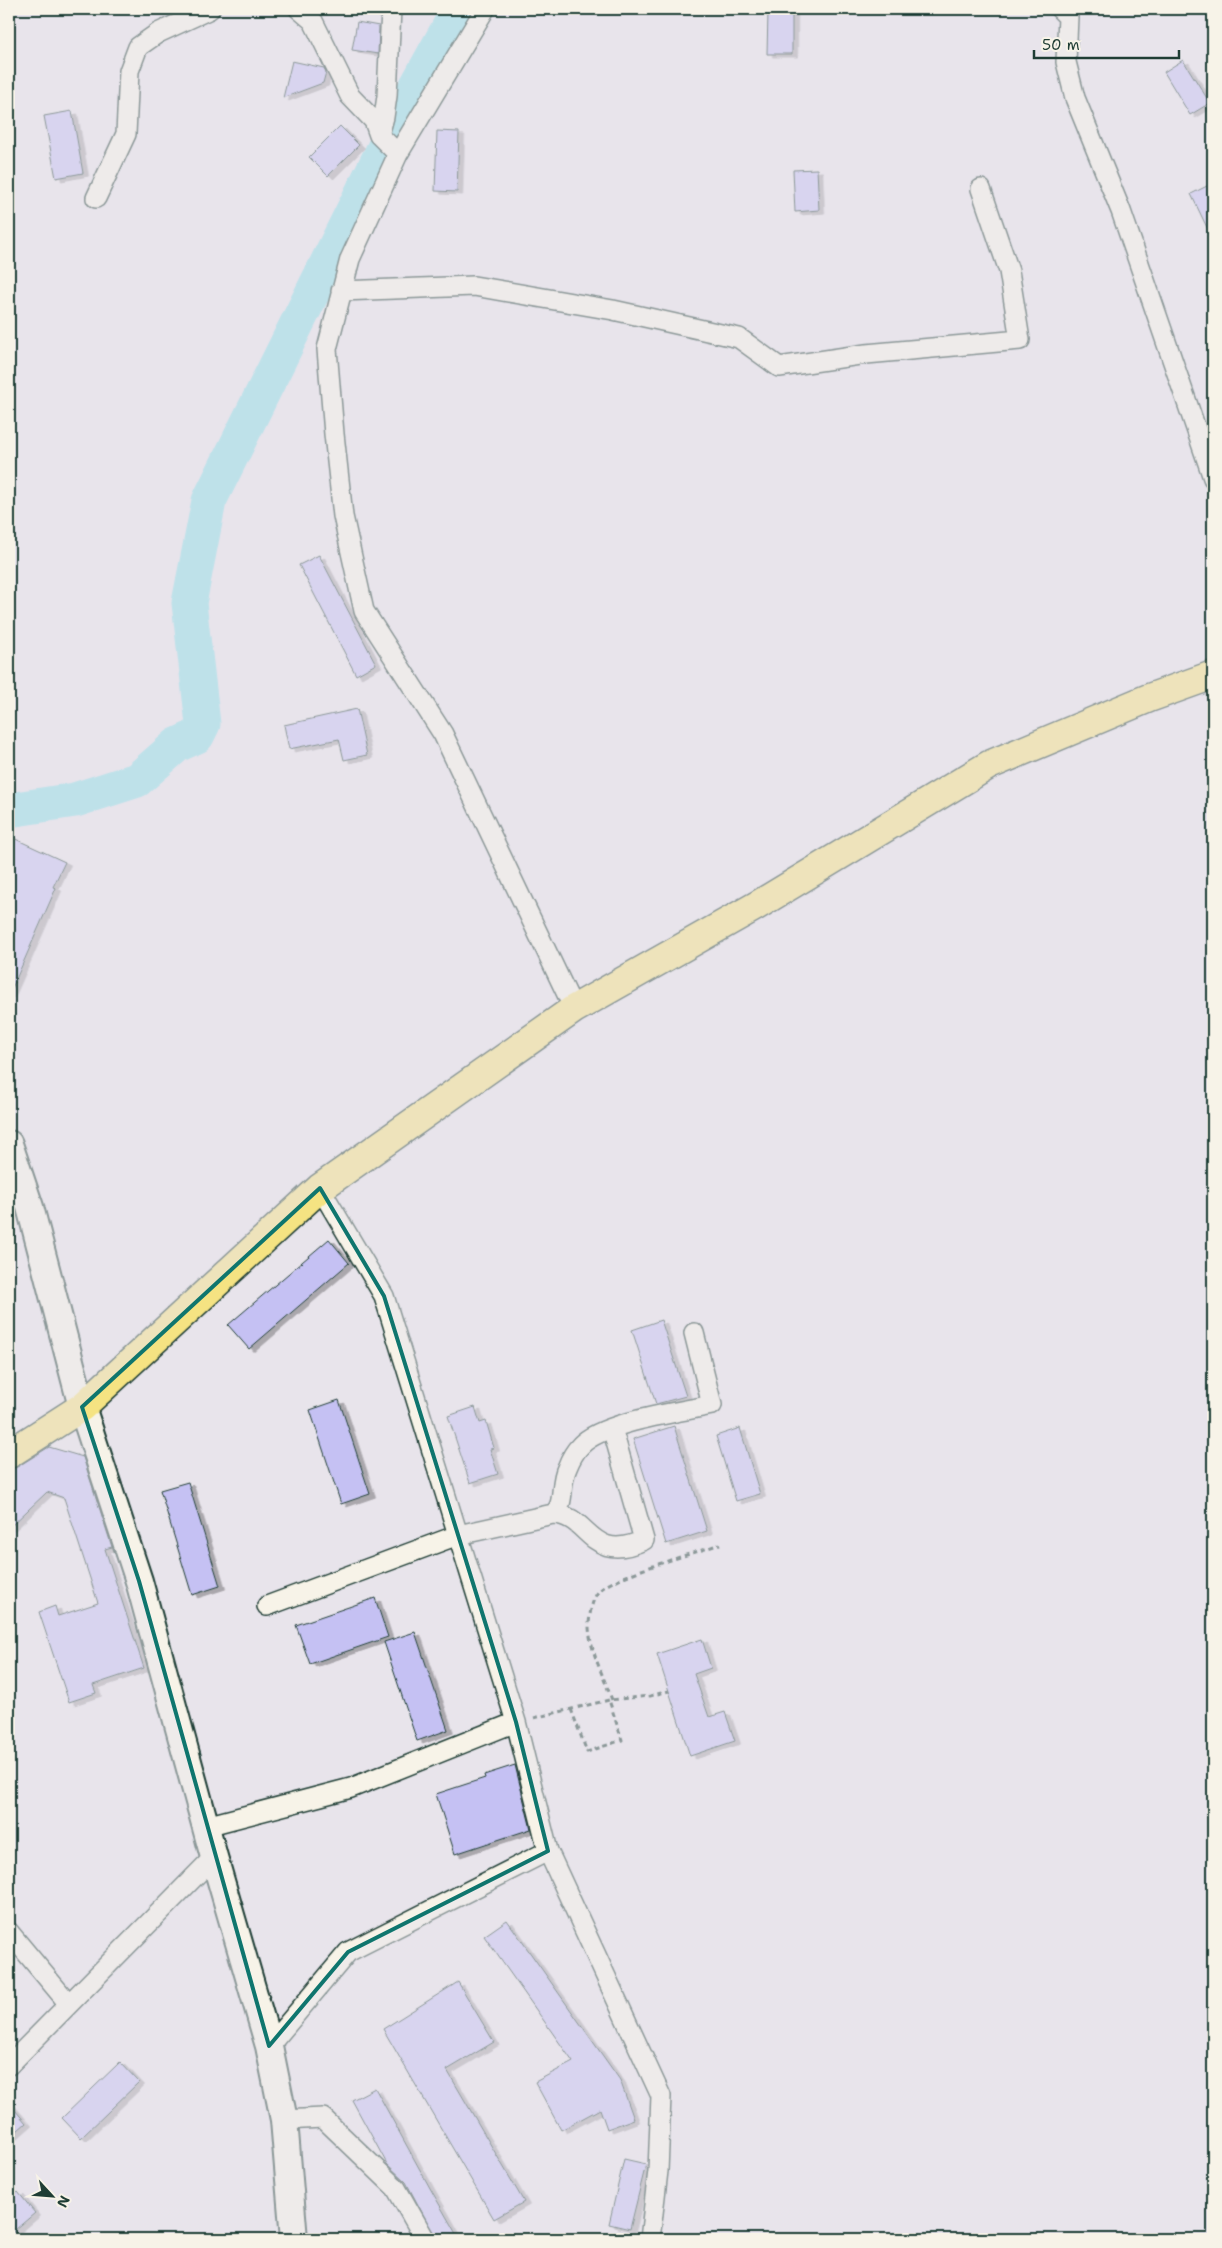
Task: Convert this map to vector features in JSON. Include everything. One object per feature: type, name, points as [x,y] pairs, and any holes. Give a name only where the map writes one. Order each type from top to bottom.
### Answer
[{"type":"main road","points":[[9,1454],[82,1407],[320,1188],[574,1009],[756,906],[989,765],[1149,698],[1213,675]]},
{"type":"street","points":[[96,198],[126,134],[129,71],[138,47],[158,32],[210,9]]},
{"type":"street","points":[[299,9],[314,21],[350,96],[374,121],[390,145]]},
{"type":"street","points":[[390,145],[384,117],[387,96],[391,9]]},
{"type":"street","points":[[485,9],[390,145],[350,259],[327,349],[343,516],[364,611],[443,734],[574,1009]]},
{"type":"street","points":[[1060,9],[1068,17],[1066,62],[1076,98],[1121,211],[1213,478]]},
{"type":"street","points":[[341,291],[474,286],[613,310],[739,338],[779,367],[866,354],[1020,340],[1009,271],[981,189]]},
{"type":"street","points":[[9,1144],[30,1206],[82,1407],[139,1580],[214,1857],[269,2046],[284,2120],[294,2239]]},
{"type":"street","points":[[320,1188],[384,1296],[516,1722],[548,1851],[661,2096],[658,2171],[650,2239]]},
{"type":"street","points":[[553,1514],[562,1501],[560,1488],[564,1474],[581,1444],[605,1428],[712,1405],[694,1333]]},
{"type":"street","points":[[267,1606],[458,1535],[553,1514],[568,1518],[586,1533],[614,1548],[622,1548],[644,1540],[612,1428]]},
{"type":"street","points":[[206,1826],[352,1788],[516,1722]]},
{"type":"street","points":[[269,2046],[348,1952],[548,1851]]},
{"type":"street","points":[[9,2065],[214,1857]]},
{"type":"street","points":[[9,1932],[69,2004]]},
{"type":"street","points":[[284,2120],[324,2118],[396,2188],[425,2239]]},
{"type":"path","points":[[571,1709],[586,1752],[622,1740],[589,1627],[592,1608],[598,1592],[606,1585],[635,1573],[720,1544]]},
{"type":"path","points":[[516,1722],[610,1700],[650,1696],[669,1691]]},
{"type":"highlighted area","points":[[320,1188],[384,1296],[516,1722],[548,1851],[348,1952],[269,2046],[139,1581],[82,1407]]},
{"type":"building","points":[[768,12],[792,12],[792,54],[767,54]]},
{"type":"building","points":[[357,22],[379,26],[378,54],[352,50]]},
{"type":"building","points":[[1183,60],[1210,103],[1190,115],[1164,72]]},
{"type":"building","points":[[292,61],[324,68],[326,72],[323,83],[283,98]]},
{"type":"building","points":[[72,111],[83,173],[56,178],[44,116]]},
{"type":"building","points":[[340,126],[359,145],[328,176],[309,157]]},
{"type":"building","points":[[437,131],[459,132],[457,192],[435,191]]},
{"type":"building","points":[[817,169],[819,210],[795,212],[793,170]]},
{"type":"building","points":[[1213,183],[1213,240],[1191,194]]},
{"type":"building","points":[[319,555],[376,664],[356,675],[299,565]]},
{"type":"building","points":[[357,709],[367,755],[344,760],[339,739],[289,749],[284,725]]},
{"type":"building","points":[[9,836],[65,862],[53,887],[56,888],[9,995]]},
{"type":"building","points":[[329,1239],[349,1263],[249,1349],[228,1325]]},
{"type":"building","points":[[661,1320],[686,1396],[656,1404],[632,1330]]},
{"type":"building","points":[[339,1400],[370,1494],[341,1504],[310,1410]]},
{"type":"building","points":[[475,1407],[480,1423],[486,1421],[494,1448],[490,1449],[498,1474],[470,1483],[448,1416]]},
{"type":"building","points":[[674,1426],[707,1531],[666,1544],[633,1439]]},
{"type":"building","points":[[740,1428],[760,1494],[736,1501],[716,1436]]},
{"type":"building","points":[[49,1447],[83,1457],[112,1547],[105,1549],[144,1668],[93,1685],[96,1693],[69,1702],[39,1612],[55,1606],[58,1616],[98,1603],[64,1498],[47,1492],[9,1528],[9,1469],[17,1467]]},
{"type":"building","points":[[188,1482],[220,1586],[192,1595],[160,1490]]},
{"type":"building","points":[[375,1598],[388,1637],[310,1664],[296,1625]]},
{"type":"building","points":[[415,1632],[448,1730],[417,1741],[384,1642]]},
{"type":"building","points":[[702,1639],[711,1668],[694,1674],[709,1717],[725,1712],[735,1741],[690,1756],[657,1654]]},
{"type":"building","points":[[515,1765],[531,1829],[455,1854],[436,1794],[485,1778],[484,1775]]},
{"type":"building","points":[[507,1920],[620,2080],[634,2119],[607,2129],[600,2109],[561,2130],[535,2082],[573,2062],[484,1936]]},
{"type":"building","points":[[458,1982],[494,2042],[447,2070],[524,2202],[494,2219],[383,2029]]},
{"type":"building","points":[[120,2062],[139,2082],[81,2138],[62,2118]]},
{"type":"building","points":[[375,2088],[459,2239],[436,2239],[406,2182],[387,2164],[352,2100]]},
{"type":"building","points":[[9,2103],[26,2123],[9,2138]]},
{"type":"building","points":[[624,2159],[646,2164],[630,2229],[609,2224]]},
{"type":"building","points":[[18,2192],[35,2213],[9,2235],[9,2200]]},
{"type":"waterway","points":[[9,810],[75,800],[137,780],[177,745],[197,736],[203,724],[189,603],[209,501],[399,118],[459,9]]}]
